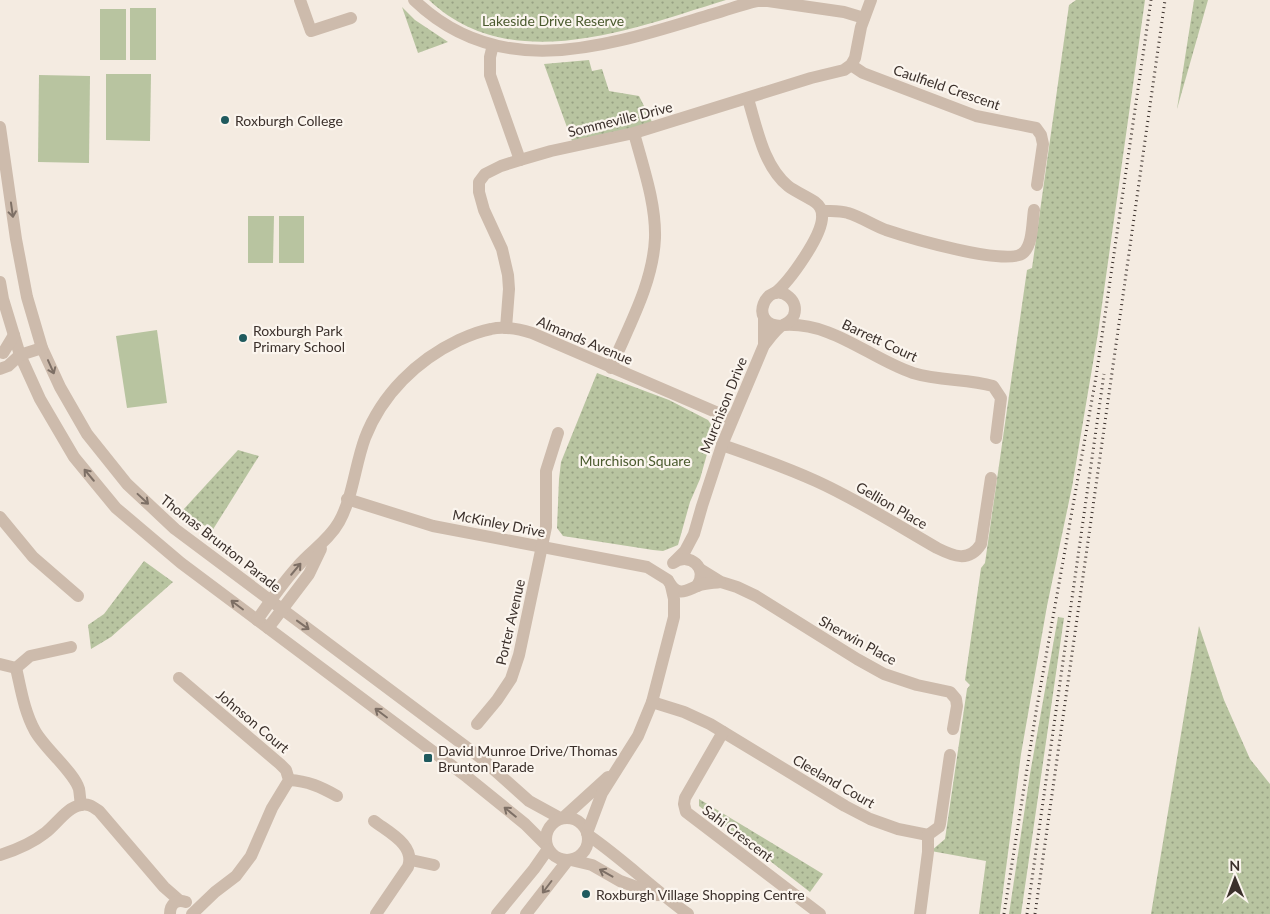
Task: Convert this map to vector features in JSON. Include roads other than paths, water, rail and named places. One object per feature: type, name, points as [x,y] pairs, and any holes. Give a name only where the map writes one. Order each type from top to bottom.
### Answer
[{"type":"street","points":[[300,0],[310,30],[351,18]]},
{"type":"street","points":[[414,0],[445,25],[474,39],[493,45],[532,52],[586,48],[628,39],[750,3],[763,1],[844,12],[864,18]]},
{"type":"street","points":[[851,65],[857,52],[864,18],[871,0]]},
{"type":"street","points":[[493,45],[490,58],[490,75],[520,160]]},
{"type":"street","name":"Sommeville Drive","points":[[506,328],[509,289],[506,263],[502,249],[484,210],[478,186],[485,174],[503,165],[567,147],[634,134],[811,78],[839,72],[851,65]]},
{"type":"street","name":"Caulfield Crescent","points":[[851,65],[863,74],[976,116],[1036,128],[1042,135],[1043,144],[1037,185]]},
{"type":"street","points":[[748,99],[765,151],[774,171],[789,186],[815,202],[822,211],[819,229],[795,273],[782,288],[763,303],[764,318],[771,324],[783,326],[792,319],[794,314],[795,273]]},
{"type":"street","name":"Thomas Brunton Parade","points":[[0,127],[23,278],[42,348],[60,387],[87,434],[126,484],[194,544],[482,758],[529,801],[562,818]]},
{"type":"street","points":[[611,368],[652,266],[655,238],[653,208],[634,134]]},
{"type":"street","points":[[822,211],[848,213],[885,229],[955,250],[1009,258],[1023,254],[1027,248],[1030,240],[1034,210]]},
{"type":"street","points":[[0,282],[20,355],[40,399],[74,456],[116,508],[160,547],[467,777],[526,824],[553,855],[560,859],[592,865],[620,881],[667,899]]},
{"type":"street","points":[[775,294],[785,294],[793,302]]},
{"type":"street","name":"Barrett Court","points":[[793,302],[801,315],[819,329]]},
{"type":"street","name":"Murchison Drive","points":[[764,318],[764,345]]},
{"type":"street","name":"Barrett Court","points":[[783,326],[798,324],[819,329],[858,345],[913,373],[993,386],[1001,398],[996,438]]},
{"type":"street","name":"Murchison Drive","points":[[674,562],[685,551],[694,534],[722,445],[764,345],[783,326]]},
{"type":"street","name":"Almands Avenue","points":[[268,628],[308,574],[326,540],[339,522],[360,453],[371,424],[386,398],[420,364],[442,348],[492,328],[506,328],[532,333],[732,419]]},
{"type":"street","points":[[14,335],[2,354],[20,355],[42,348]]},
{"type":"street","points":[[4,368],[20,355]]},
{"type":"street","points":[[4,368],[28,373]]},
{"type":"street","name":"Porter Avenue","points":[[477,724],[511,679],[519,655],[542,547],[547,510],[546,471],[558,434]]},
{"type":"street","name":"Gellion Place","points":[[722,445],[776,464],[816,481],[853,499],[937,548],[960,556],[968,556],[976,552],[981,544],[991,478]]},
{"type":"street","name":"McKinley Drive","points":[[347,500],[433,526],[647,567],[674,562]]},
{"type":"street","points":[[0,517],[33,557],[78,596]]},
{"type":"street","name":"Murchison Drive","points":[[694,534],[699,567]]},
{"type":"street","name":"Almands Avenue","points":[[257,620],[298,566],[326,540]]},
{"type":"street","points":[[526,914],[569,860],[577,858],[586,848],[588,834],[602,793],[638,736],[652,702],[674,617],[674,600],[668,571],[674,562],[685,559],[694,562],[699,567],[701,578],[683,601],[674,617]]},
{"type":"street","name":"McKinley Drive","points":[[647,567],[670,583]]},
{"type":"street","name":"Sherwin Place","points":[[699,567],[721,582],[738,587],[756,596],[857,660],[884,674],[917,685],[950,692],[956,699],[953,729]]},
{"type":"street","name":"Sherwin Place","points":[[695,588],[721,582]]},
{"type":"street","points":[[670,583],[679,591],[684,592],[695,588]]},
{"type":"street","points":[[16,668],[30,656],[71,647]]},
{"type":"street","points":[[0,664],[16,668]]},
{"type":"street","points":[[16,668],[26,713],[35,732],[45,747],[74,779],[79,789],[81,805]]},
{"type":"street","name":"Johnson Court","points":[[179,678],[280,764],[286,770],[289,780]]},
{"type":"street","name":"Cleeland Court","points":[[652,702],[684,712],[723,732],[870,820],[898,829],[928,835]]},
{"type":"street","name":"Sahi Crescent","points":[[723,732],[685,798],[686,812],[820,914]]},
{"type":"street","points":[[920,914],[928,852],[928,835],[939,827],[940,824],[950,755]]},
{"type":"street","points":[[497,914],[534,869],[547,847],[545,838],[549,826],[562,818],[617,768]]},
{"type":"street","points":[[192,914],[215,892],[236,876],[251,856],[272,808],[289,780],[303,780],[338,796]]},
{"type":"street","points":[[0,855],[20,848],[46,833],[73,808],[81,805],[90,805],[99,811],[164,887],[173,907]]},
{"type":"street","points":[[562,818],[576,819],[581,822],[588,834],[688,914]]},
{"type":"street","points":[[374,821],[404,844],[409,851],[411,860],[376,914]]},
{"type":"street","points":[[411,860],[434,865]]},
{"type":"street","points":[[173,907],[215,892]]},
{"type":"street","points":[[173,907],[190,905],[192,914]]},
{"type":"railway","points":[[1004,914],[1036,712],[1096,377],[1151,0]]},
{"type":"railway","points":[[1035,914],[1165,0]]},
{"type":"railway","points":[[1027,914],[1104,374]]},
{"type":"place","name":"Roxburgh College","points":[[225,120]]},
{"type":"place","name":"Roxburgh Park Primary School","points":[[243,338]]},
{"type":"place","name":"David Munroe Drive/Thomas Brunton Parade","points":[[428,758]]},
{"type":"place","name":"Roxburgh Village Shopping Centre","points":[[586,894]]},
{"type":"park label","name":"Lakeside Drive Reserve","points":[[553,20]]},
{"type":"park label","name":"Murchison Square","points":[[635,460]]}]
